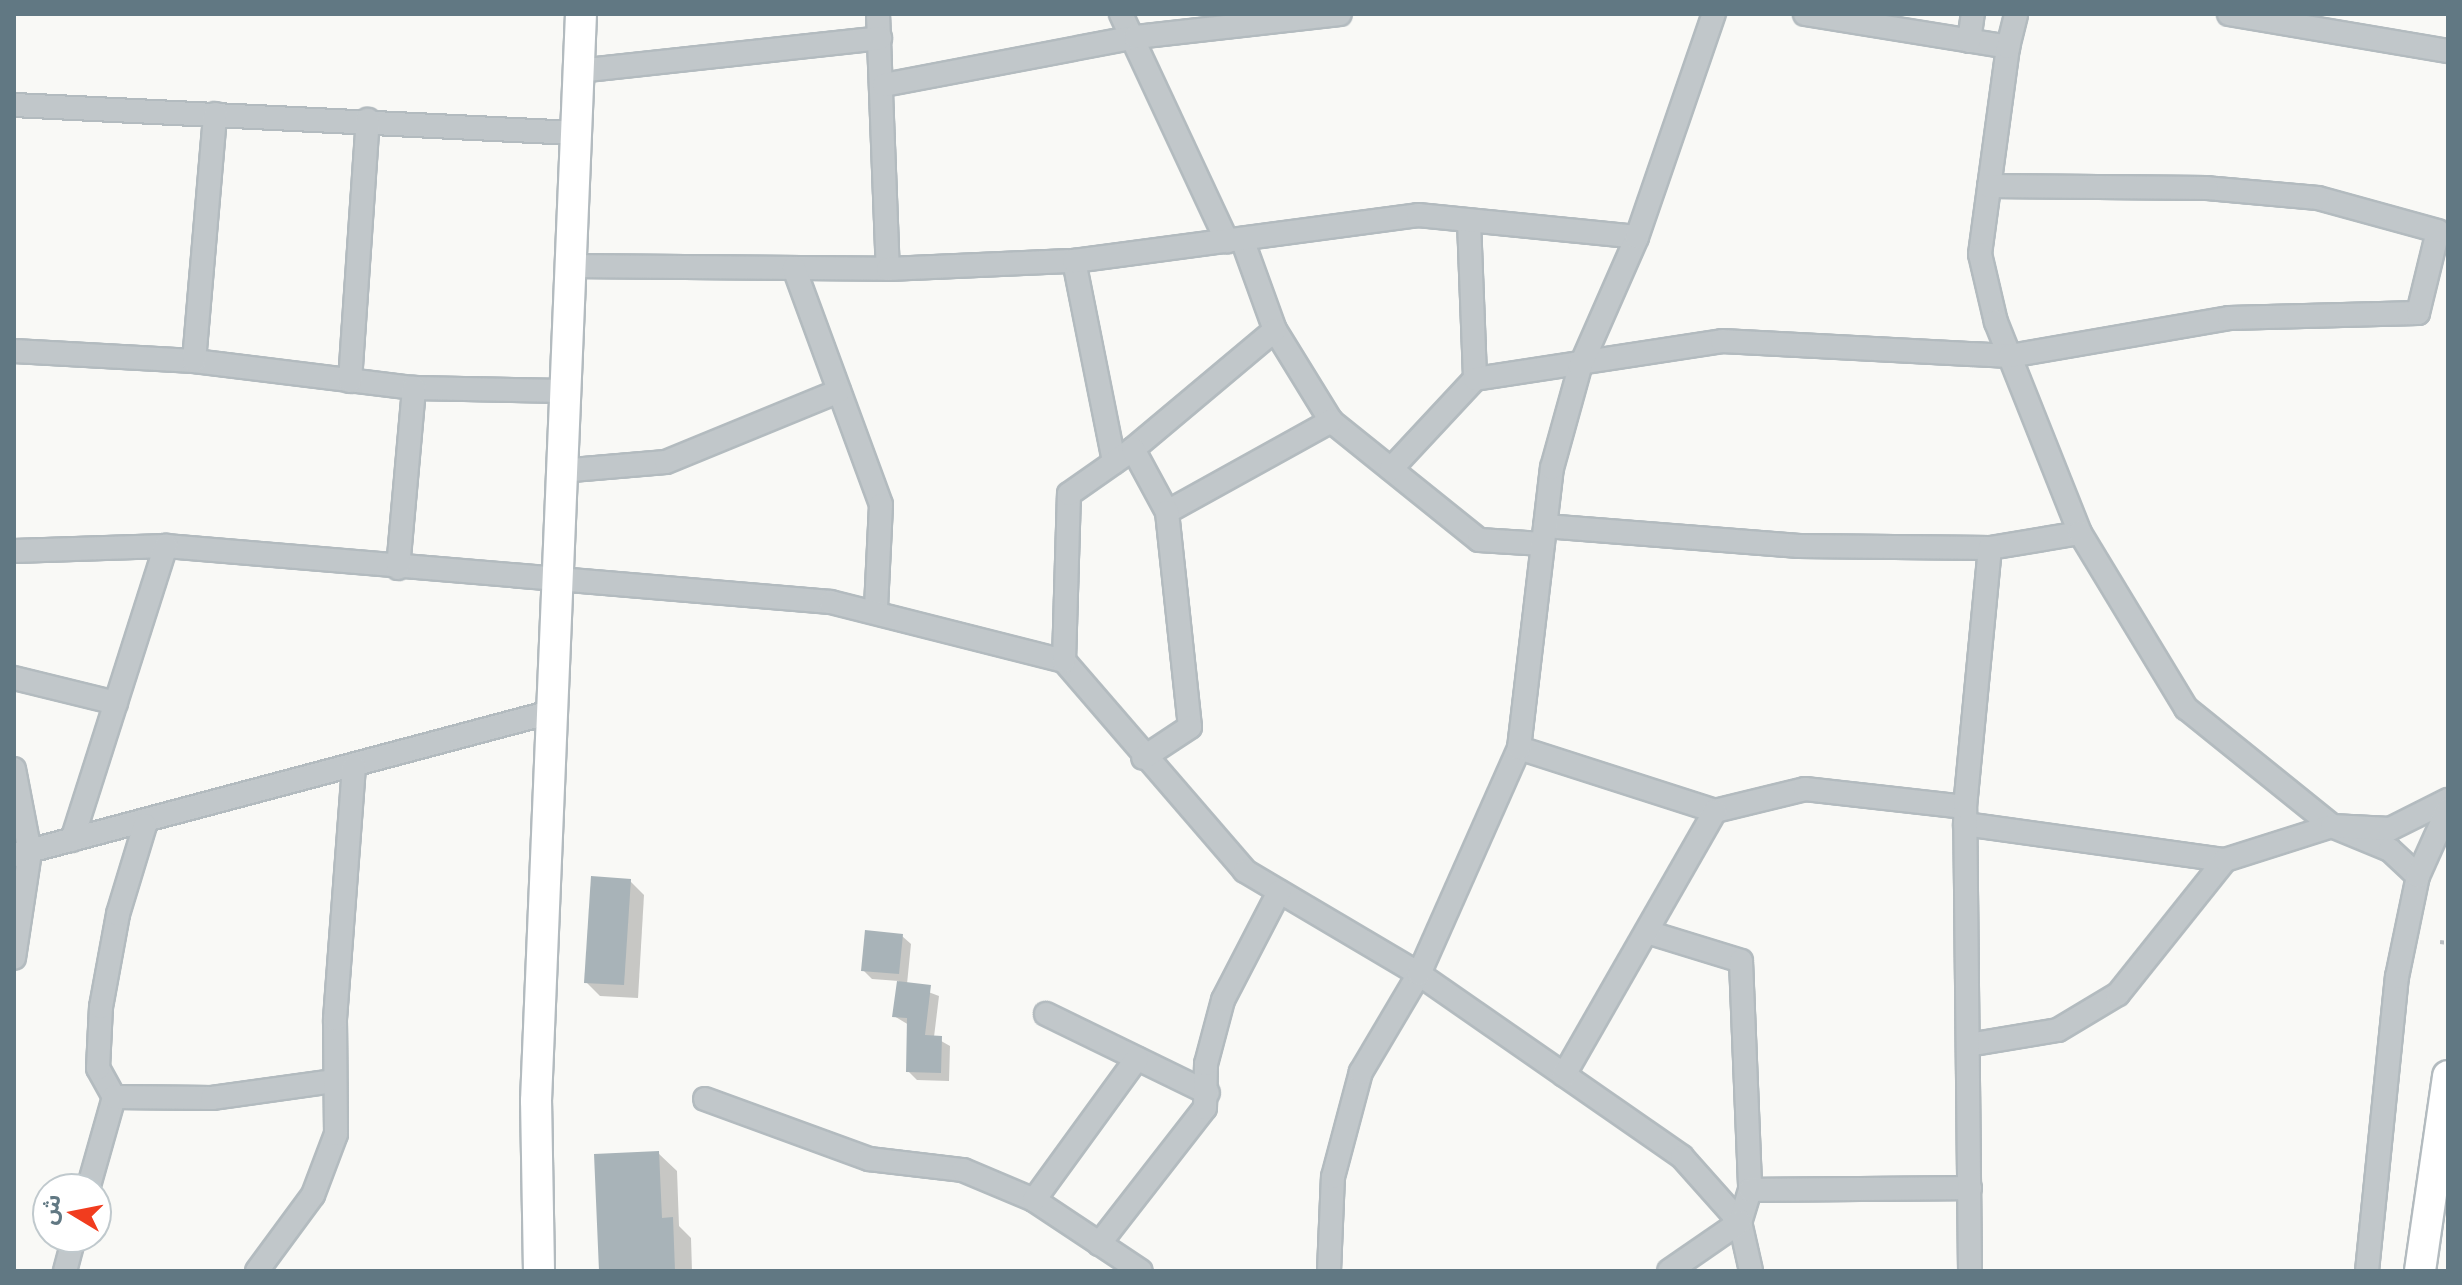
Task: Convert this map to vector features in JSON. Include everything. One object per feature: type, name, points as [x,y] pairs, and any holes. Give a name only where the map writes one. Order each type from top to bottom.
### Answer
[{"type":"main road","points":[[539,1271],[536,1101],[581,14]]},
{"type":"main road","points":[[2420,1271],[2448,1076]]},
{"type":"street","points":[[878,14],[884,85],[888,269]]},
{"type":"street","points":[[1121,14],[1136,37],[1275,330],[1331,421],[1479,540],[1544,535],[1799,546],[1990,548],[2080,533]]},
{"type":"street","points":[[884,85],[1136,37],[1252,20],[1340,14]]},
{"type":"street","points":[[1329,1271],[1333,1177],[1361,1072],[1419,974],[1519,748],[1552,468],[1580,367],[1637,237],[1713,14]]},
{"type":"street","points":[[1805,14],[2008,47]]},
{"type":"street","points":[[1969,41],[1973,14]]},
{"type":"street","points":[[2016,14],[2008,47],[1980,254],[2010,356],[2080,533],[2186,708],[2332,826],[2390,850],[2418,876]]},
{"type":"street","points":[[2229,14],[2448,51]]},
{"type":"street","points":[[578,71],[880,38]]},
{"type":"street","points":[[14,105],[368,120],[575,133]]},
{"type":"street","points":[[194,361],[215,114]]},
{"type":"street","points":[[350,381],[368,120]]},
{"type":"street","points":[[1391,469],[1475,379],[1580,367],[1722,341],[2010,356],[2229,318],[2418,313],[2438,231],[2302,196],[1989,186]]},
{"type":"street","points":[[569,266],[888,269],[1074,261],[1418,215],[1637,237]]},
{"type":"street","points":[[1469,221],[1475,379]]},
{"type":"street","points":[[1074,261],[1114,462]]},
{"type":"street","points":[[794,268],[881,505],[876,608]]},
{"type":"street","points":[[1064,661],[1069,494],[1133,449],[1275,330]]},
{"type":"street","points":[[14,351],[194,361],[414,388],[564,391]]},
{"type":"street","points":[[398,568],[414,388]]},
{"type":"street","points":[[560,471],[666,462],[839,391]]},
{"type":"street","points":[[1167,512],[1331,421]]},
{"type":"street","points":[[1133,449],[1167,512],[1190,727],[1143,758]]},
{"type":"street","points":[[72,840],[166,546]]},
{"type":"street","points":[[14,551],[166,546],[556,583],[876,608],[1064,661],[1143,758],[1245,871],[1419,974],[1682,1157],[1740,1222],[1751,1271]]},
{"type":"street","points":[[1970,1271],[1965,815],[1990,548]]},
{"type":"street","points":[[14,678],[116,703]]},
{"type":"street","points":[[22,853],[145,825],[551,712]]},
{"type":"street","points":[[1519,748],[1715,811],[1805,789],[2225,860],[2332,826],[2390,829],[2448,800]]},
{"type":"street","points":[[257,1271],[313,1195],[336,1134],[333,1081],[354,767]]},
{"type":"street","points":[[14,769],[22,853],[14,958]]},
{"type":"street","points":[[2367,1271],[2397,977],[2418,876],[2448,809]]},
{"type":"street","points":[[1564,1075],[1715,811]]},
{"type":"street","points":[[93,1173],[114,1097],[98,1068],[101,1007],[145,825]]},
{"type":"street","points":[[1968,1045],[2058,1030],[2118,994],[2225,860]]},
{"type":"street","points":[[1099,1244],[1190,1132],[1208,1093],[1206,1064],[1223,1000],[1279,892]]},
{"type":"street","points":[[1647,932],[1741,961],[1750,1190],[1740,1222],[1669,1271]]},
{"type":"street","points":[[1046,1014],[1208,1093]]},
{"type":"street","points":[[1034,1200],[1137,1058]]},
{"type":"street","points":[[114,1097],[212,1098],[333,1081]]},
{"type":"street","points":[[705,1099],[869,1159],[963,1170],[1034,1200],[1141,1271]]},
{"type":"street","points":[[1750,1190],[1970,1188]]},
{"type":"path","points":[[2440,942],[2448,943]]},
{"type":"building","points":[[591,876],[631,879],[624,985],[584,983]]},
{"type":"building","points":[[865,930],[903,934],[899,974],[861,971]]},
{"type":"building","points":[[897,981],[931,985],[925,1035],[942,1036],[941,1073],[906,1072],[907,1018],[892,1017]]},
{"type":"building","points":[[659,1151],[662,1218],[673,1217],[675,1271],[599,1271],[594,1154]]}]
